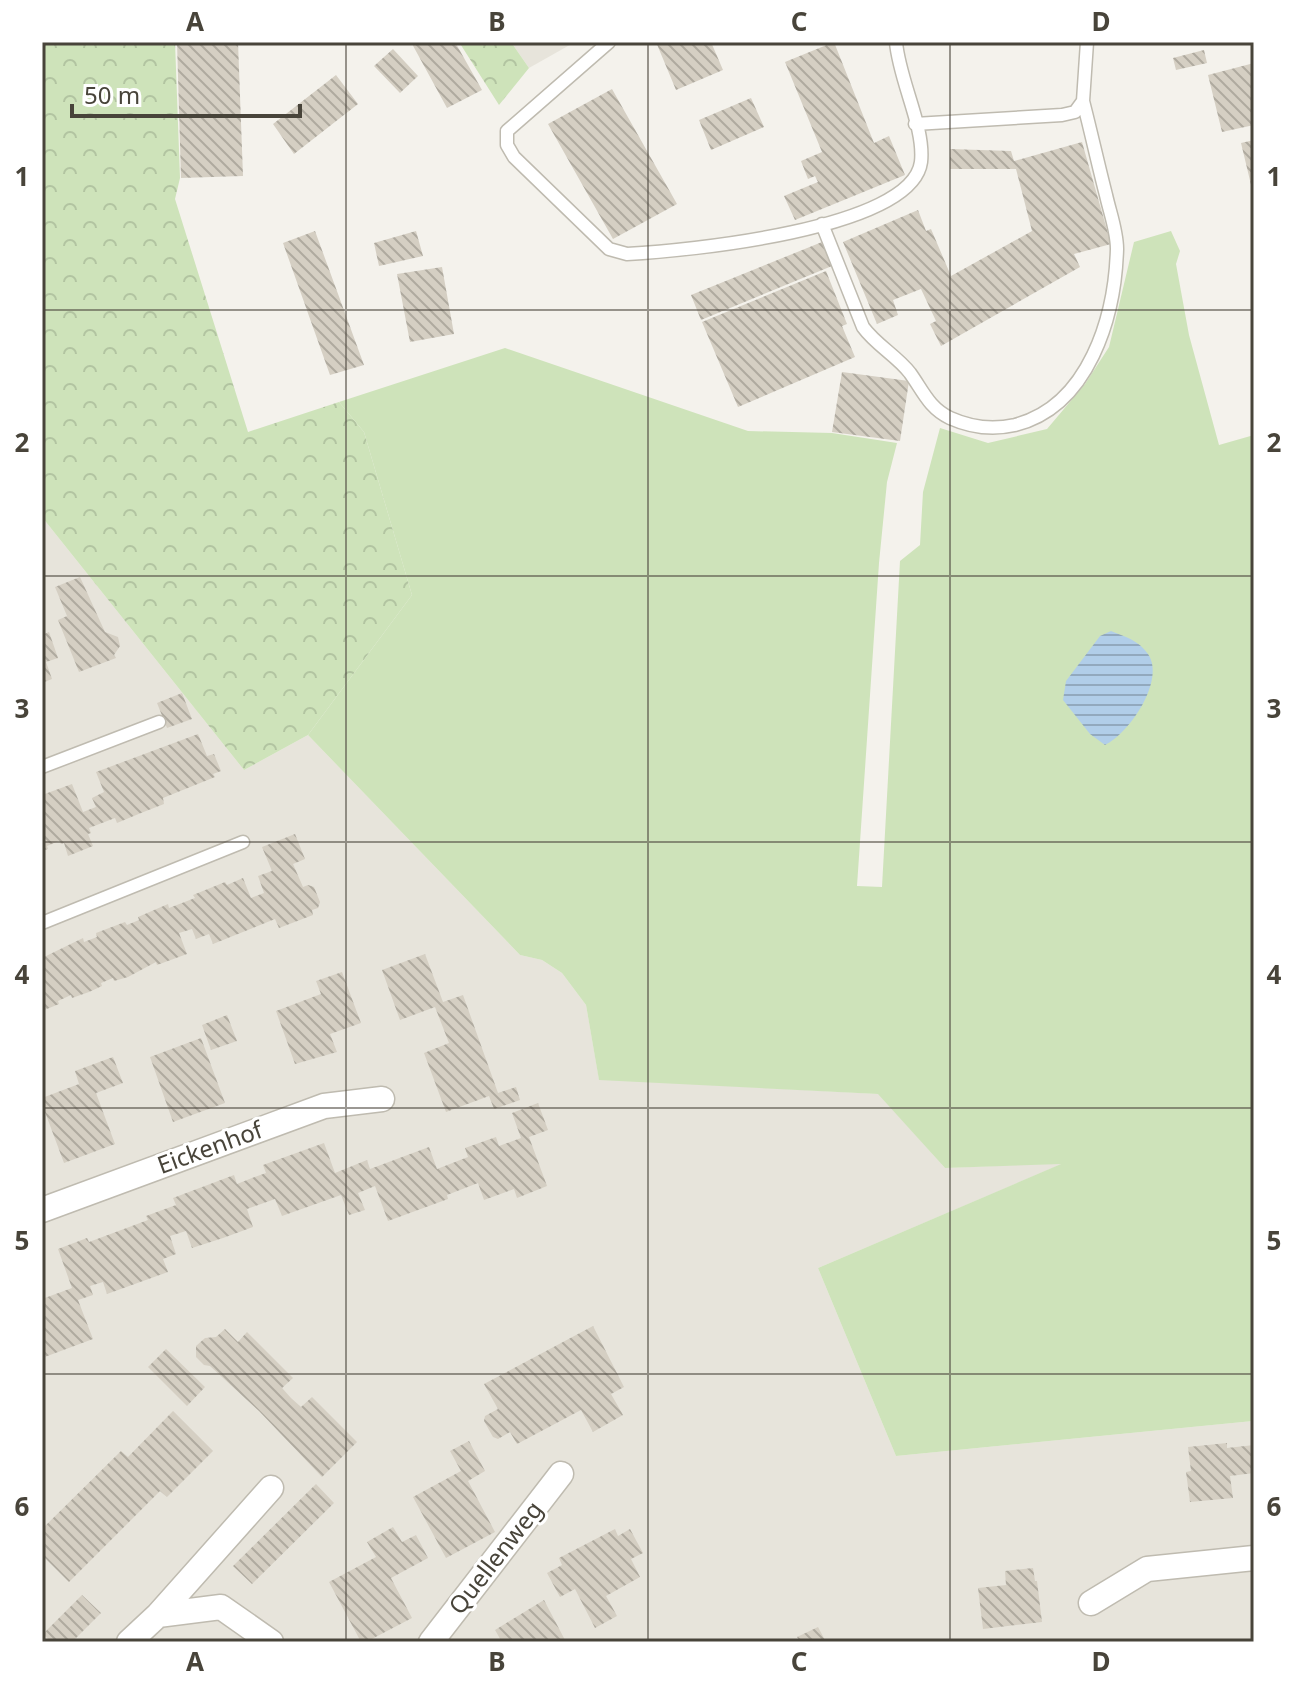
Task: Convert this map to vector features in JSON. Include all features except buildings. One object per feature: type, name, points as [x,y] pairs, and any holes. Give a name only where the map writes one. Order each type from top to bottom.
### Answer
[{"type":"street","name":"Eickenhof","points":[[42,1210],[324,1106],[382,1099]]},
{"type":"street","name":"Quellenweg","points":[[431,1642],[561,1474]]},
{"type":"street","points":[[129,1642],[158,1615],[271,1488]]},
{"type":"street","points":[[1091,1603],[1147,1569],[1254,1558]]},
{"type":"street","points":[[158,1615],[221,1607],[271,1642]]},
{"type":"lane","points":[[609,42],[507,131],[507,145],[514,157],[609,249],[627,254],[765,240],[856,215],[895,195],[914,181],[921,155],[896,42]]},
{"type":"lane","points":[[822,224],[863,327],[909,372],[932,406],[947,417],[985,428],[1030,421],[1050,411],[1065,399],[1088,364],[1107,319],[1115,273],[1115,234],[1083,101],[1087,42]]},
{"type":"lane","points":[[915,124],[1062,115],[1075,112],[1083,101]]},
{"type":"lane","points":[[42,767],[159,722]]},
{"type":"lane","points":[[42,923],[243,842]]},
{"type":"shaded area","points":[[511,42],[575,42],[529,68]]},
{"type":"shaded area","points":[[42,517],[244,770],[308,735],[520,955],[542,960],[562,973],[586,1005],[599,1079],[879,1094],[945,1168],[1064,1163],[818,1268],[896,1456],[1253,1421],[1254,1406],[1254,1642],[42,1642]]},
{"type":"green space","points":[[42,42],[175,42],[180,178],[175,199],[248,432],[339,402],[364,432],[412,595],[308,735],[244,770],[42,517]]},
{"type":"green space","points":[[459,42],[511,42],[529,68],[499,105]]},
{"type":"green space","points":[[1171,231],[1180,251],[1176,264],[1189,335],[1219,445],[1254,435],[1253,1421],[896,1456],[818,1268],[1061,1164],[945,1168],[878,1094],[599,1080],[586,1005],[562,973],[542,960],[520,955],[308,735],[412,595],[364,432],[339,402],[505,348],[748,431],[832,433],[897,443],[887,482],[879,563],[857,886],[882,887],[900,561],[920,545],[923,492],[940,428],[988,443],[1047,429],[1085,384],[1109,347],[1134,242]]},
{"type":"water","points":[[1111,631],[1144,649],[1152,665],[1152,678],[1149,691],[1134,718],[1105,745],[1090,734],[1063,700],[1066,681],[1100,636]]}]
